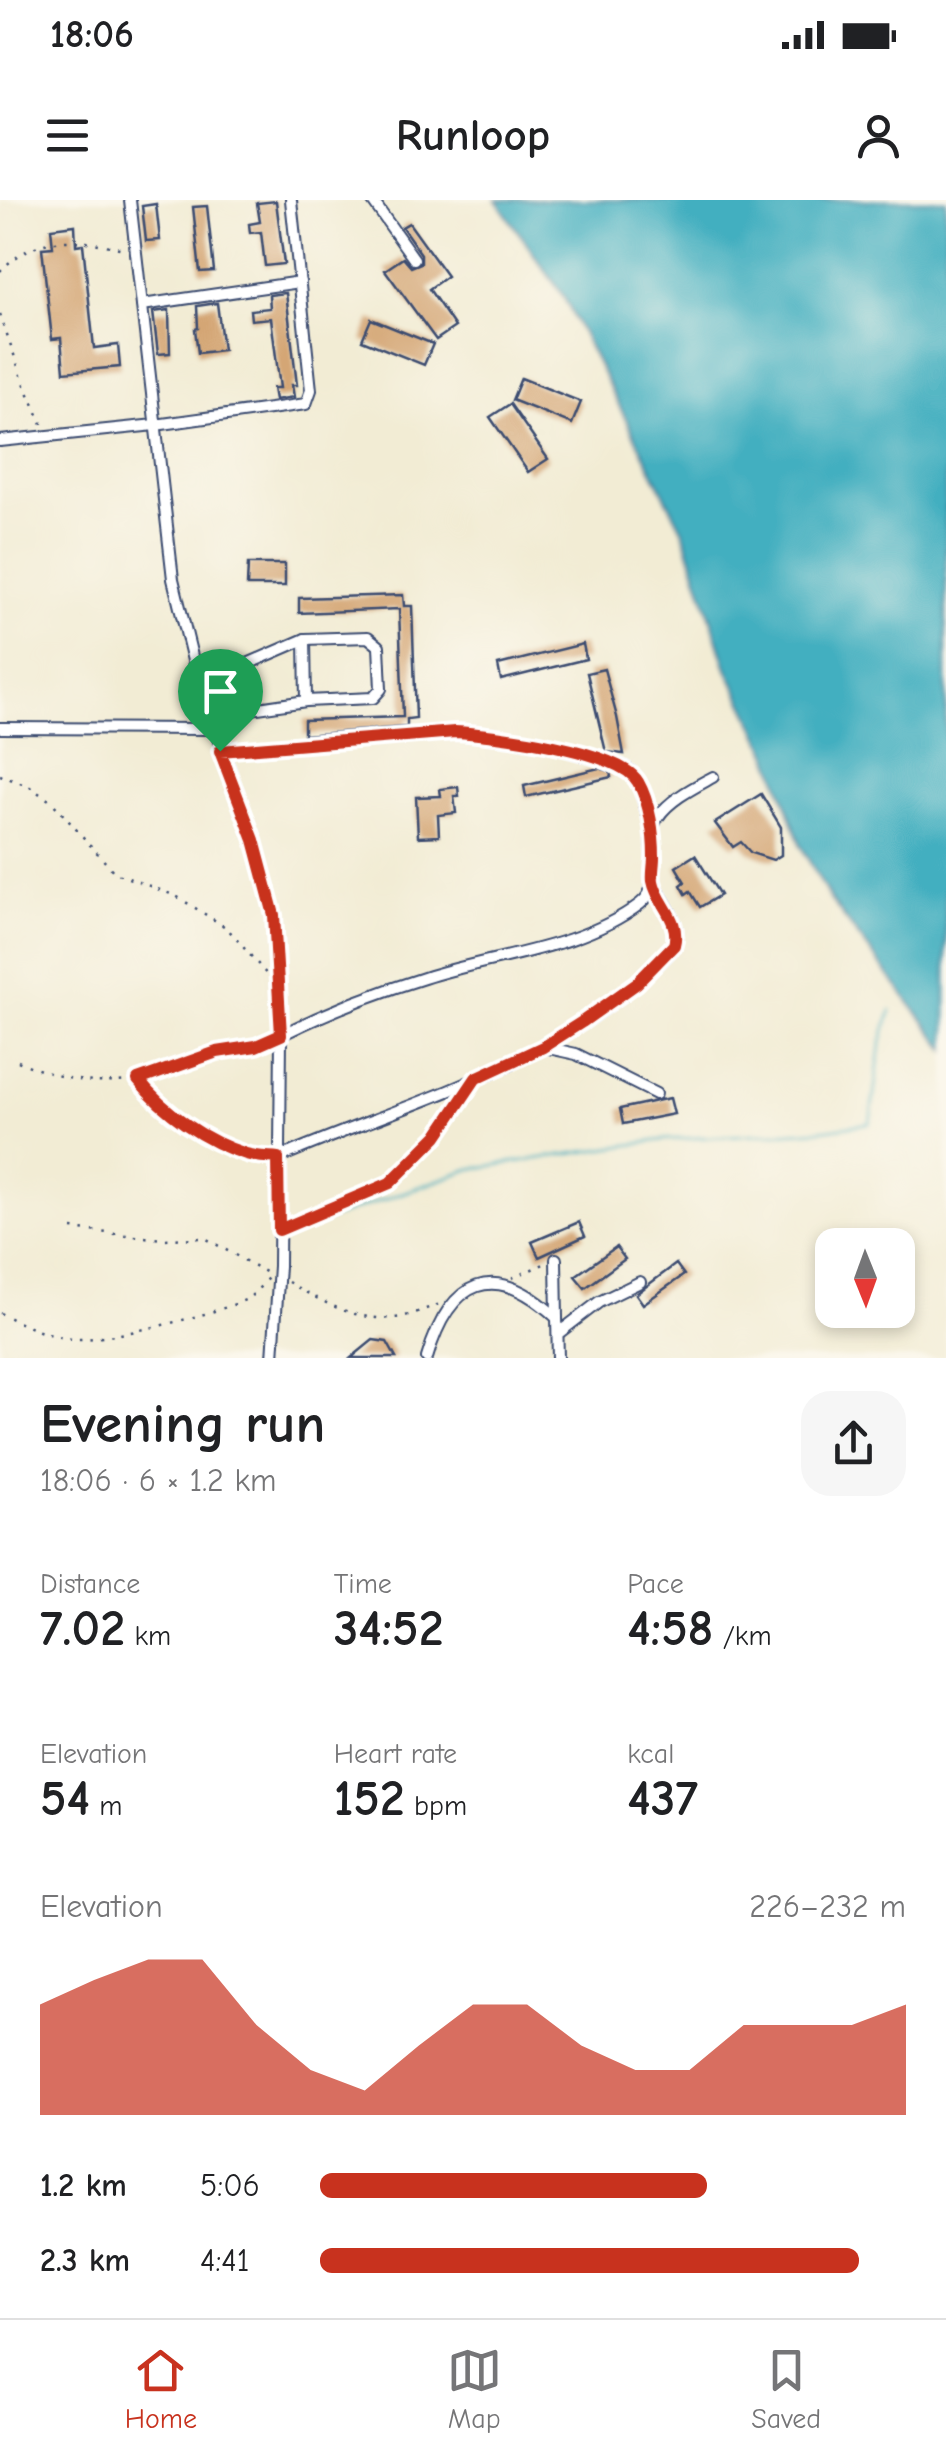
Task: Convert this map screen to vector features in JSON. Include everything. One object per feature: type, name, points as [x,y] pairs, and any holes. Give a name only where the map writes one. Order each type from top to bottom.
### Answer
[{"type":"street","points":[[130,200],[172,579],[199,685],[254,840],[274,915],[281,1035],[273,1358]]},
{"type":"street","points":[[0,442],[302,406],[309,401],[291,200]]},
{"type":"street","points":[[372,200],[414,259]]},
{"type":"street","points":[[142,305],[300,282]]},
{"type":"street","points":[[199,685],[304,640],[368,637],[379,646],[381,690],[369,698],[306,701],[210,715]]},
{"type":"street","points":[[304,640],[306,701]]},
{"type":"street","points":[[0,728],[213,729]]},
{"type":"street","points":[[220,751],[455,732],[541,742],[630,771],[639,782],[653,830],[653,882],[644,902],[600,927],[556,943],[424,978],[315,1018],[281,1035]]},
{"type":"street","points":[[653,830],[661,814],[690,789],[713,776]]},
{"type":"street","points":[[278,1158],[342,1130],[403,1110],[543,1047],[637,983],[674,945],[675,924],[653,882]]},
{"type":"street","points":[[543,1047],[576,1054],[656,1094]]},
{"type":"street","points":[[556,1259],[558,1358]]},
{"type":"street","points":[[560,1332],[599,1302],[640,1282]]},
{"type":"street","points":[[428,1358],[446,1309],[478,1287],[503,1285],[528,1294],[557,1318]]},
{"type":"path","points":[[0,271],[29,246],[55,242],[85,240],[136,251]]},
{"type":"path","points":[[0,314],[48,436]]},
{"type":"path","points":[[0,774],[52,802],[115,873],[176,896],[227,928],[278,986]]},
{"type":"path","points":[[18,1062],[54,1077],[117,1083],[138,1080],[217,1052],[256,1046],[281,1035]]},
{"type":"path","points":[[138,1080],[155,1102],[215,1139],[246,1154],[278,1158]]},
{"type":"path","points":[[279,1230],[390,1183],[437,1136],[466,1095]]},
{"type":"path","points":[[72,1229],[162,1239],[204,1238],[276,1273],[318,1300],[378,1318],[400,1317],[456,1299]]},
{"type":"path","points":[[503,1285],[520,1272],[556,1259]]},
{"type":"path","points":[[0,1313],[28,1328],[78,1339],[213,1311],[249,1298],[276,1273]]},
{"type":"water","points":[[496,200],[946,200],[946,1050],[830,899],[801,846],[770,757],[727,669],[683,531],[562,294]]},
{"type":"building","points":[[276,201],[284,264],[265,266],[261,232],[250,233],[249,224],[260,222],[257,203]]},
{"type":"building","points":[[156,204],[160,240],[146,241],[142,206]]},
{"type":"building","points":[[207,206],[214,271],[200,272],[193,207]]},
{"type":"building","points":[[409,223],[447,276],[429,289],[455,327],[436,340],[385,270],[403,258],[411,267],[421,263],[421,254],[402,227]]},
{"type":"building","points":[[75,225],[76,245],[83,244],[94,348],[118,345],[120,367],[64,372],[61,338],[52,339],[42,248],[53,247],[51,228]]},
{"type":"building","points":[[286,293],[297,385],[292,385],[294,397],[275,400],[273,388],[280,388],[271,318],[251,320],[250,310],[270,308],[269,295]]},
{"type":"building","points":[[217,303],[223,350],[198,353],[197,306]]},
{"type":"building","points":[[169,310],[170,353],[158,354],[153,312]]},
{"type":"building","points":[[371,319],[433,344],[424,365],[362,340]]},
{"type":"building","points":[[521,378],[581,402],[572,424],[512,400]]},
{"type":"building","points":[[510,404],[548,459],[528,472],[490,417]]},
{"type":"building","points":[[248,564],[285,564],[285,586],[247,586]]},
{"type":"building","points":[[403,595],[404,606],[412,606],[416,718],[407,719],[407,727],[304,735],[304,720],[403,717],[399,609],[299,613],[299,598]]},
{"type":"building","points":[[583,644],[586,659],[501,680],[498,665]]},
{"type":"building","points":[[604,669],[624,754],[606,752],[587,673]]},
{"type":"building","points":[[599,768],[610,771],[611,777],[526,797],[524,786]]},
{"type":"building","points":[[458,787],[459,796],[454,796],[456,813],[438,815],[439,836],[418,837],[416,797],[441,796],[440,789]]},
{"type":"building","points":[[761,794],[781,827],[781,855],[773,860],[751,853],[741,842],[733,847],[715,823]]},
{"type":"building","points":[[695,855],[720,895],[700,907],[690,891],[686,894],[681,885],[685,882],[676,867]]},
{"type":"building","points":[[670,1098],[674,1114],[623,1124],[620,1109]]},
{"type":"building","points":[[579,1222],[585,1236],[539,1257],[532,1242]]},
{"type":"building","points":[[616,1247],[625,1259],[585,1288],[575,1276]]},
{"type":"building","points":[[676,1264],[684,1275],[643,1304],[636,1294]]},
{"type":"building","points":[[373,1340],[387,1342],[396,1358],[351,1358]]},
{"type":"waterway","points":[[283,1235],[470,1169],[662,1140],[870,1123],[881,1045],[891,1010]]},
{"type":"route","points":[[455,732],[541,742],[618,764],[639,782],[653,830],[653,882],[675,924],[674,945],[637,983],[582,1022],[543,1047],[476,1078],[437,1136],[390,1183],[279,1230],[278,1158],[246,1154],[215,1139],[155,1102],[138,1080],[281,1035],[274,915],[254,840],[220,751],[455,732]]}]
